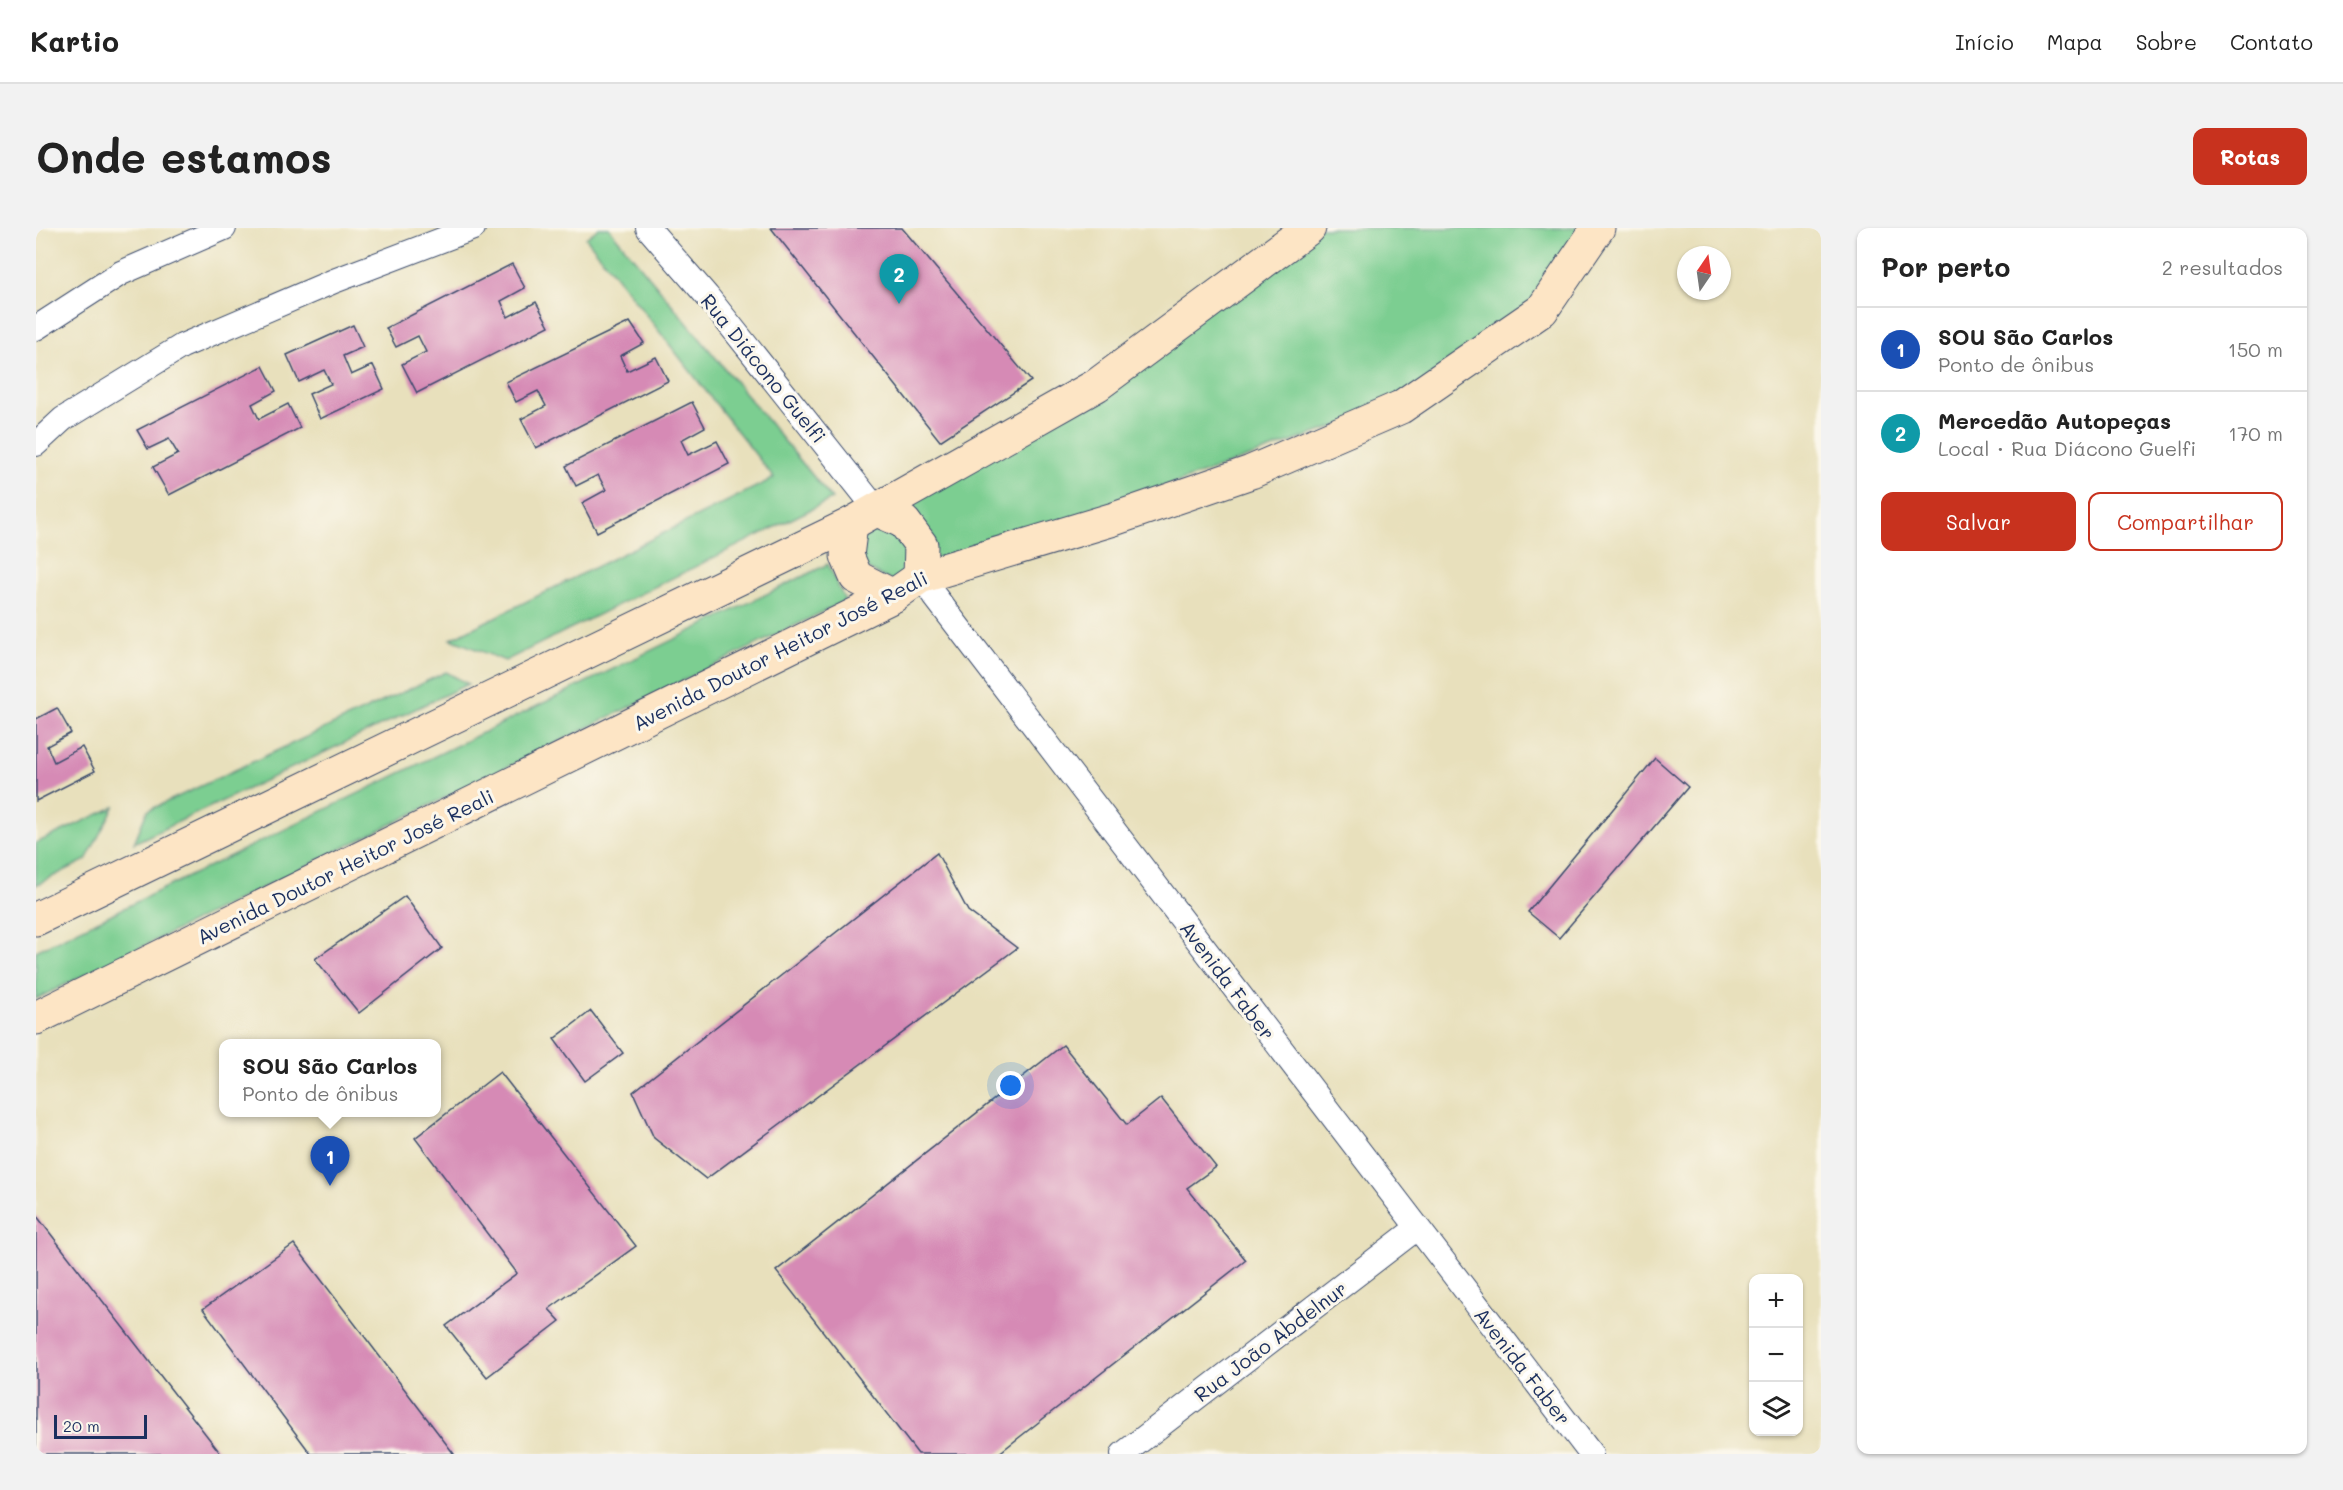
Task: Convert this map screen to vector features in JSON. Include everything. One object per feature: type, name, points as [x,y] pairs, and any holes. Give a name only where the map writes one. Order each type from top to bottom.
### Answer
[{"type":"main road","points":[[36,920],[864,517],[1097,385],[1310,228]]},
{"type":"main road","name":"Avenida Doutor Heitor José Reali","points":[[36,1018],[893,596],[920,577],[1114,519],[1251,472],[1401,407],[1542,310],[1598,228]]},
{"type":"main road","points":[[864,517],[904,522],[921,544],[920,577]]},
{"type":"main road","points":[[864,517],[847,556],[856,577],[893,596]]},
{"type":"street","points":[[36,328],[122,273],[224,228]]},
{"type":"street","points":[[36,444],[63,419],[182,346],[334,281],[473,228]]},
{"type":"street","name":"Rua Diácono Guelfi","points":[[648,228],[707,296],[864,517]]},
{"type":"street","name":"Avenida Faber","points":[[920,577],[1591,1454]]},
{"type":"street","name":"Rua João Abdelnur","points":[[1123,1454],[1417,1228]]},
{"type":"green space","points":[[599,228],[609,228],[832,499],[505,661],[451,639],[774,478],[586,238]]},
{"type":"green space","points":[[1316,228],[1592,228],[1537,305],[1399,404],[924,572],[888,510]]},
{"type":"green space","points":[[884,525],[903,536],[909,574],[895,583],[862,566],[862,532]]},
{"type":"green space","points":[[828,564],[845,601],[36,999],[36,951]]},
{"type":"green space","points":[[446,672],[468,684],[134,843],[147,811]]},
{"type":"green space","points":[[114,807],[86,860],[36,885],[36,843]]},
{"type":"building","points":[[771,228],[902,228],[1031,381],[940,441]]},
{"type":"building","points":[[512,264],[525,288],[501,301],[508,317],[536,302],[549,326],[417,393],[402,364],[426,352],[418,336],[396,347],[386,328]]},
{"type":"building","points":[[630,322],[644,343],[620,356],[627,371],[656,357],[668,381],[536,448],[521,419],[546,406],[538,391],[516,402],[506,382]]},
{"type":"building","points":[[353,325],[363,347],[343,356],[351,375],[373,365],[384,389],[320,419],[309,394],[331,384],[324,370],[299,382],[287,355]]},
{"type":"building","points":[[263,366],[276,391],[252,404],[259,419],[288,404],[300,428],[169,495],[153,467],[178,454],[169,439],[148,449],[137,430]]},
{"type":"building","points":[[692,402],[705,427],[681,440],[688,455],[717,441],[729,464],[597,532],[582,503],[606,490],[598,475],[576,486],[566,466]]},
{"type":"building","points":[[57,708],[71,733],[47,746],[54,762],[82,747],[95,771],[36,801],[36,719]]},
{"type":"building","points":[[1655,758],[1688,787],[1559,938],[1528,912]]},
{"type":"building","points":[[937,853],[968,911],[1017,948],[706,1179],[654,1138],[633,1092]]},
{"type":"building","points":[[405,896],[442,948],[359,1013],[315,959]]},
{"type":"building","points":[[591,1011],[623,1053],[585,1081],[554,1039]]},
{"type":"building","points":[[1063,1045],[1127,1125],[1161,1098],[1216,1167],[1187,1188],[1246,1260],[998,1454],[918,1454],[776,1271]]},
{"type":"building","points":[[500,1072],[636,1246],[549,1309],[560,1321],[487,1377],[446,1326],[517,1273],[415,1138]]},
{"type":"building","points":[[36,1215],[221,1454],[36,1454]]},
{"type":"building","points":[[294,1244],[454,1454],[311,1454],[203,1309]]},
{"type":"place","name":"Mercedão Autopeças","points":[[899,304]]},
{"type":"place","name":"SOU São Carlos","points":[[330,1186]]}]
